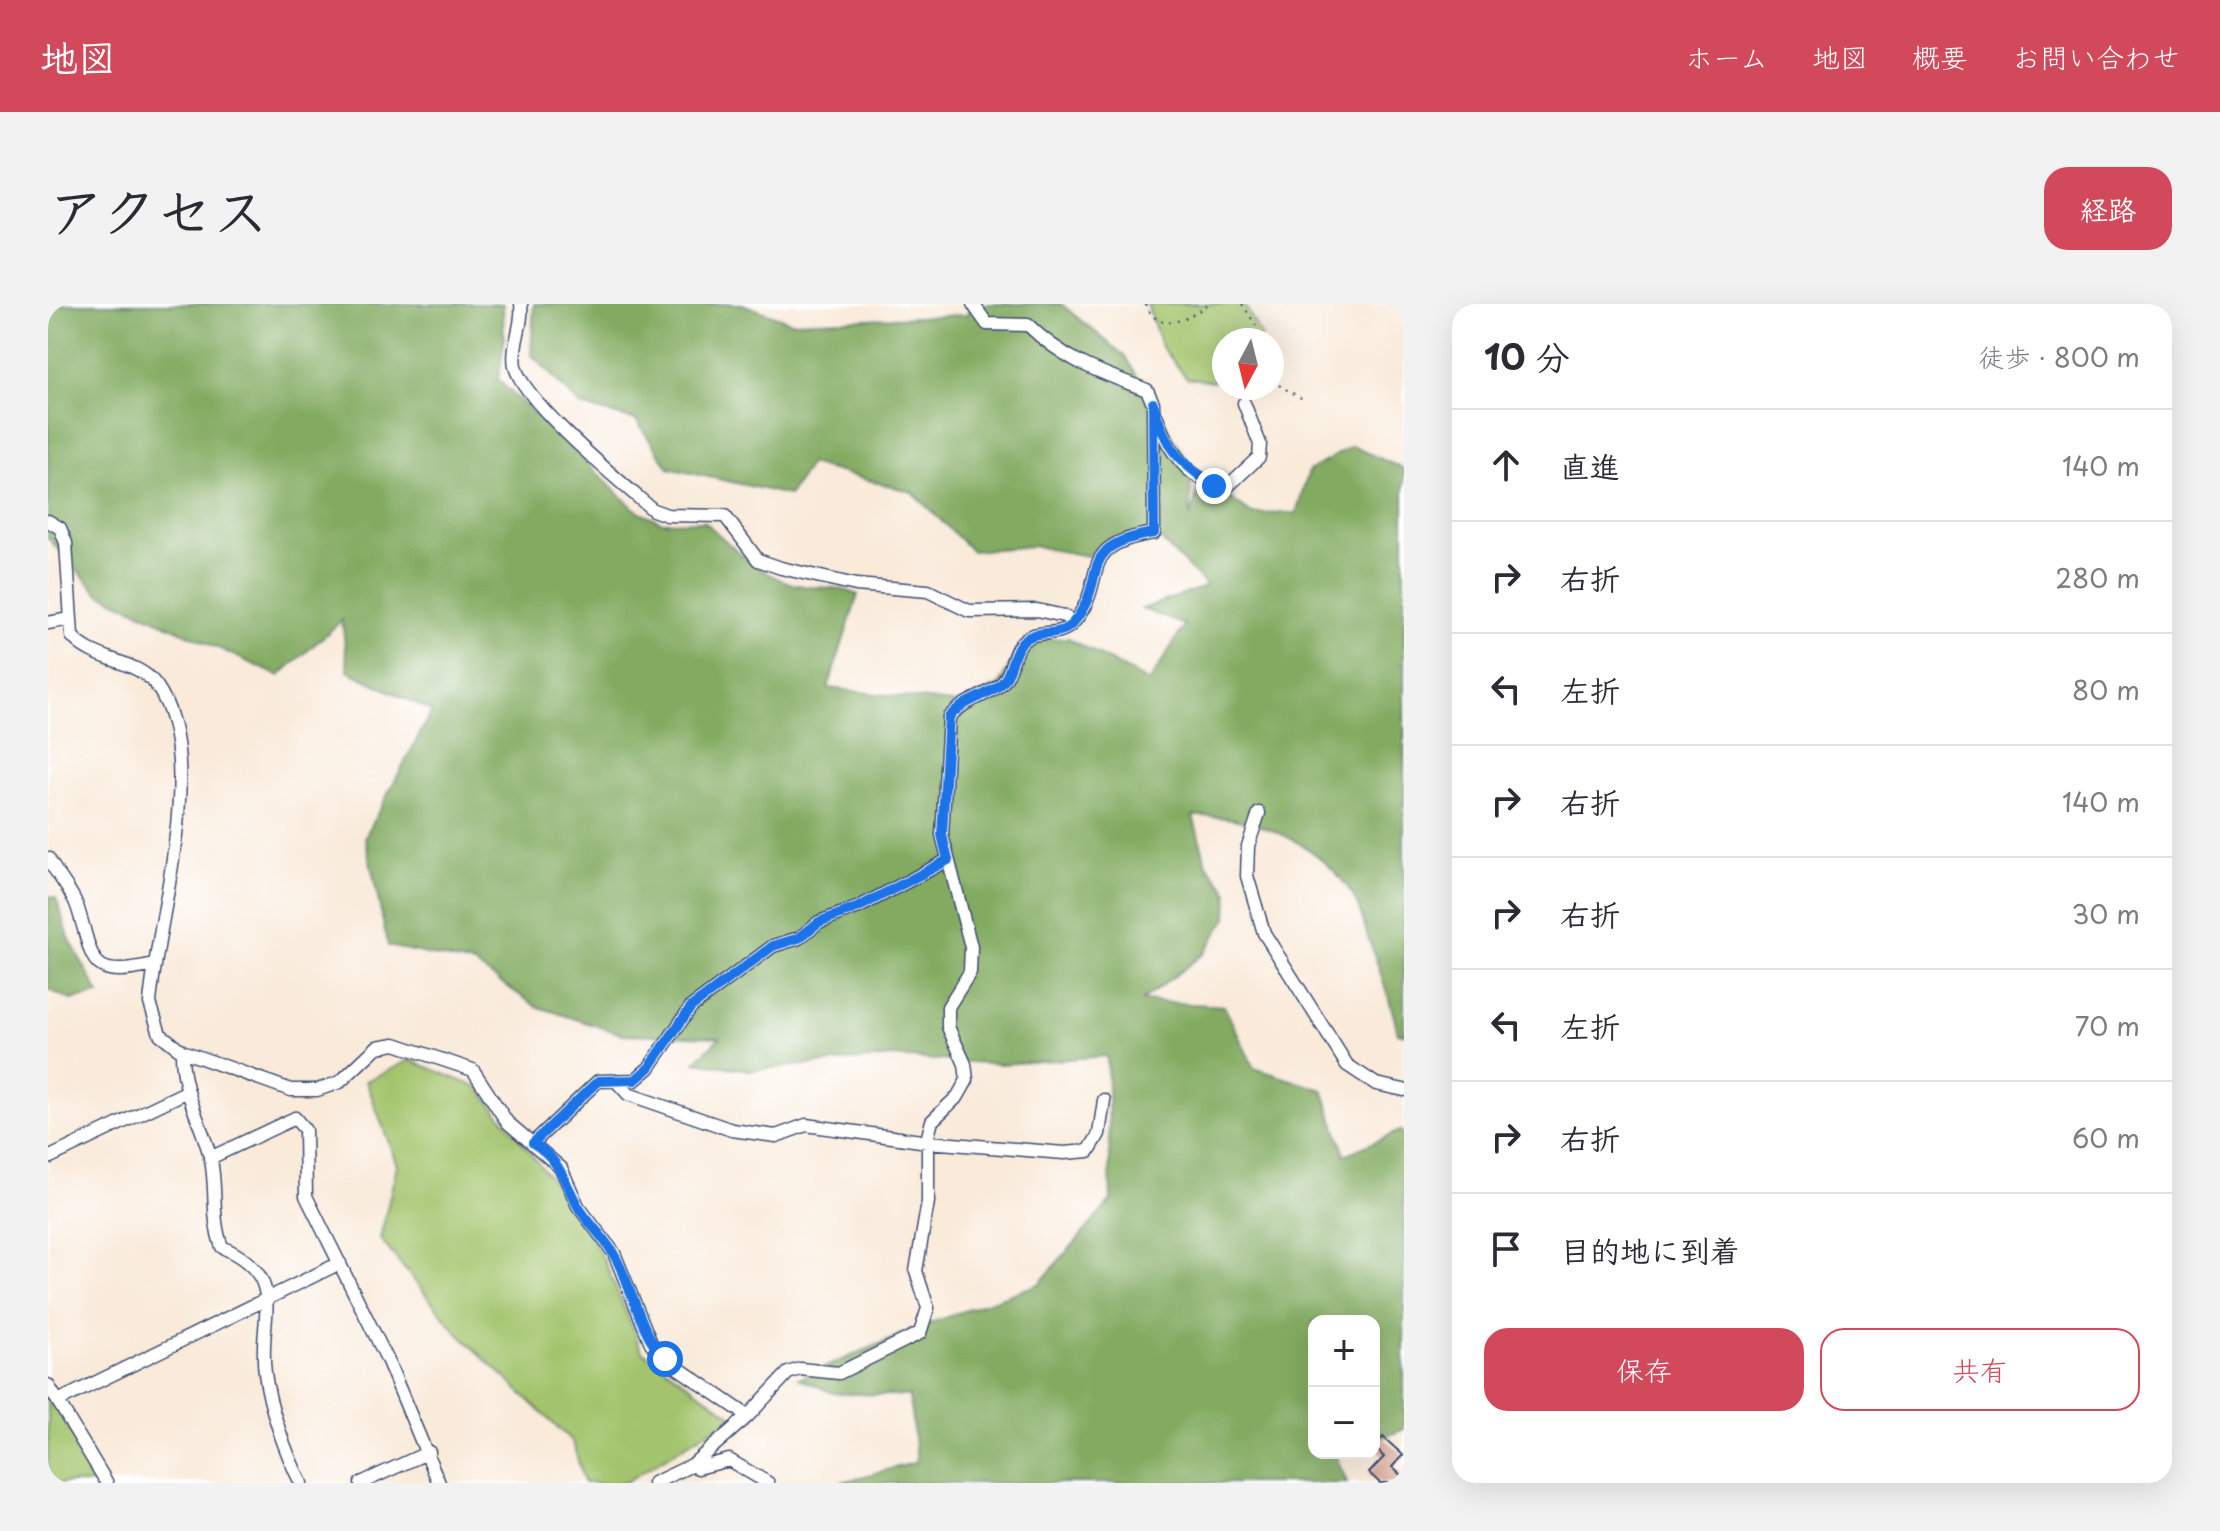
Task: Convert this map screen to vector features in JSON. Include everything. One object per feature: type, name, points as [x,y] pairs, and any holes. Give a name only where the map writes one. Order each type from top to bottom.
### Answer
[{"type":"street","points":[[521,304],[514,356],[521,382],[579,444],[653,510],[667,515],[725,516],[758,560],[781,568],[856,585],[928,591],[969,611],[1037,610],[1064,616],[1073,623]]},
{"type":"street","points":[[973,304],[987,324],[1028,325],[1052,349],[1076,363],[1147,390],[1164,441],[1179,462],[1214,486],[1228,486],[1259,457],[1260,444],[1244,403]]},
{"type":"street","points":[[654,1483],[692,1465],[748,1416],[788,1373],[800,1369],[839,1373],[920,1333],[928,1308],[916,1271],[928,1202],[928,1142],[932,1121],[958,1096],[967,1080],[965,1064],[948,1027],[948,1007],[970,972],[971,947],[942,835],[949,717],[960,704],[999,685],[1008,675],[1021,643],[1034,634],[1063,632],[1073,623],[1106,547],[1122,538],[1154,533],[1153,403]]},
{"type":"street","points":[[48,521],[60,528],[66,543],[72,636],[81,647],[146,675],[157,687],[180,748],[180,793],[150,1003],[153,1021],[160,1034],[182,1051],[271,1085],[317,1090],[340,1082],[377,1047],[395,1044],[473,1070],[507,1122],[561,1168],[578,1206],[614,1253],[651,1343],[665,1359],[748,1416]]},
{"type":"street","points":[[48,623],[70,619]]},
{"type":"street","points":[[1259,813],[1248,846],[1247,876],[1264,933],[1347,1065],[1376,1084],[1404,1090]]},
{"type":"street","points":[[48,858],[77,903],[91,957],[106,968],[123,972],[154,965]]},
{"type":"street","points":[[618,1083],[635,1080],[649,1068],[691,1007],[773,946],[799,938],[819,922],[859,907],[948,860]]},
{"type":"street","points":[[182,1051],[182,1070],[210,1158],[214,1226],[222,1247],[241,1256],[256,1269],[268,1300],[264,1372],[291,1463],[301,1483]]},
{"type":"street","points":[[533,1143],[598,1081],[606,1078],[618,1083],[628,1094],[732,1130],[776,1136],[806,1125],[928,1142],[1064,1153],[1089,1151],[1099,1134],[1104,1100]]},
{"type":"street","points":[[48,1158],[188,1091]]},
{"type":"street","points":[[210,1158],[295,1118],[305,1130],[306,1196],[429,1452],[439,1483]]},
{"type":"street","points":[[58,1401],[340,1263]]},
{"type":"street","points":[[48,1385],[107,1483]]},
{"type":"street","points":[[361,1483],[429,1452]]},
{"type":"street","points":[[692,1465],[698,1468],[729,1460],[768,1483]]},
{"type":"path","points":[[1145,304],[1151,316],[1164,324],[1184,321],[1209,304]]},
{"type":"path","points":[[1242,304],[1257,328]]},
{"type":"path","points":[[1284,388],[1306,401]]},
{"type":"green space","points":[[48,304],[503,304],[504,344],[498,380],[636,510],[662,522],[704,521],[749,561],[774,577],[788,583],[838,589],[858,595],[828,688],[960,704],[999,685],[1019,647],[1034,640],[1068,638],[1149,682],[1185,625],[1142,609],[1207,586],[1154,533],[1092,557],[1034,546],[972,551],[912,492],[810,464],[789,495],[669,468],[636,420],[581,406],[531,354],[534,304],[742,304],[791,322],[967,315],[970,304],[1061,304],[1126,357],[1191,467],[1190,518],[1202,478],[1252,514],[1296,513],[1309,471],[1352,446],[1404,469],[1404,1034],[1398,1033],[1355,899],[1341,879],[1325,862],[1286,836],[1264,827],[1217,817],[1193,816],[1207,865],[1228,891],[1227,918],[1204,953],[1142,1001],[1224,1006],[1254,1068],[1323,1090],[1345,1155],[1400,1131],[1404,1134],[1404,1429],[1380,1439],[1380,1315],[1308,1315],[1308,1459],[1337,1459],[1347,1483],[838,1483],[917,1462],[909,1396],[833,1393],[799,1378],[925,1325],[1039,1284],[1111,1201],[1107,1056],[1003,1064],[893,1057],[750,1070],[695,1062],[720,1037],[622,1034],[536,1006],[474,964],[388,946],[365,837],[432,711],[348,671],[342,620],[279,676],[98,593],[48,538]]},
{"type":"green space","points":[[1147,304],[1244,304],[1257,328],[1212,328],[1212,381],[1187,378],[1161,346]]},
{"type":"green space","points":[[48,896],[56,898],[70,940],[99,994],[71,1000],[48,989]]},
{"type":"green space","points":[[410,1060],[479,1088],[567,1199],[604,1260],[642,1351],[733,1416],[624,1483],[584,1483],[573,1442],[457,1332],[380,1239],[397,1165],[366,1081]]},
{"type":"green space","points":[[48,1395],[101,1483],[54,1483],[48,1474]]},
{"type":"building","points":[[1383,1437],[1403,1455],[1392,1467],[1403,1477],[1400,1483],[1380,1483],[1369,1473],[1384,1457],[1380,1453]]},
{"type":"route","points":[[665,1359],[640,1323],[614,1253],[578,1206],[561,1168],[544,1149],[533,1143],[598,1081],[606,1078],[618,1083],[635,1080],[649,1068],[691,1007],[773,946],[799,938],[819,922],[859,907],[948,860],[942,835],[949,717],[960,704],[999,685],[1008,675],[1021,643],[1034,634],[1063,632],[1073,623],[1106,547],[1122,538],[1154,533],[1153,403],[1164,441],[1179,462],[1214,486]]}]
